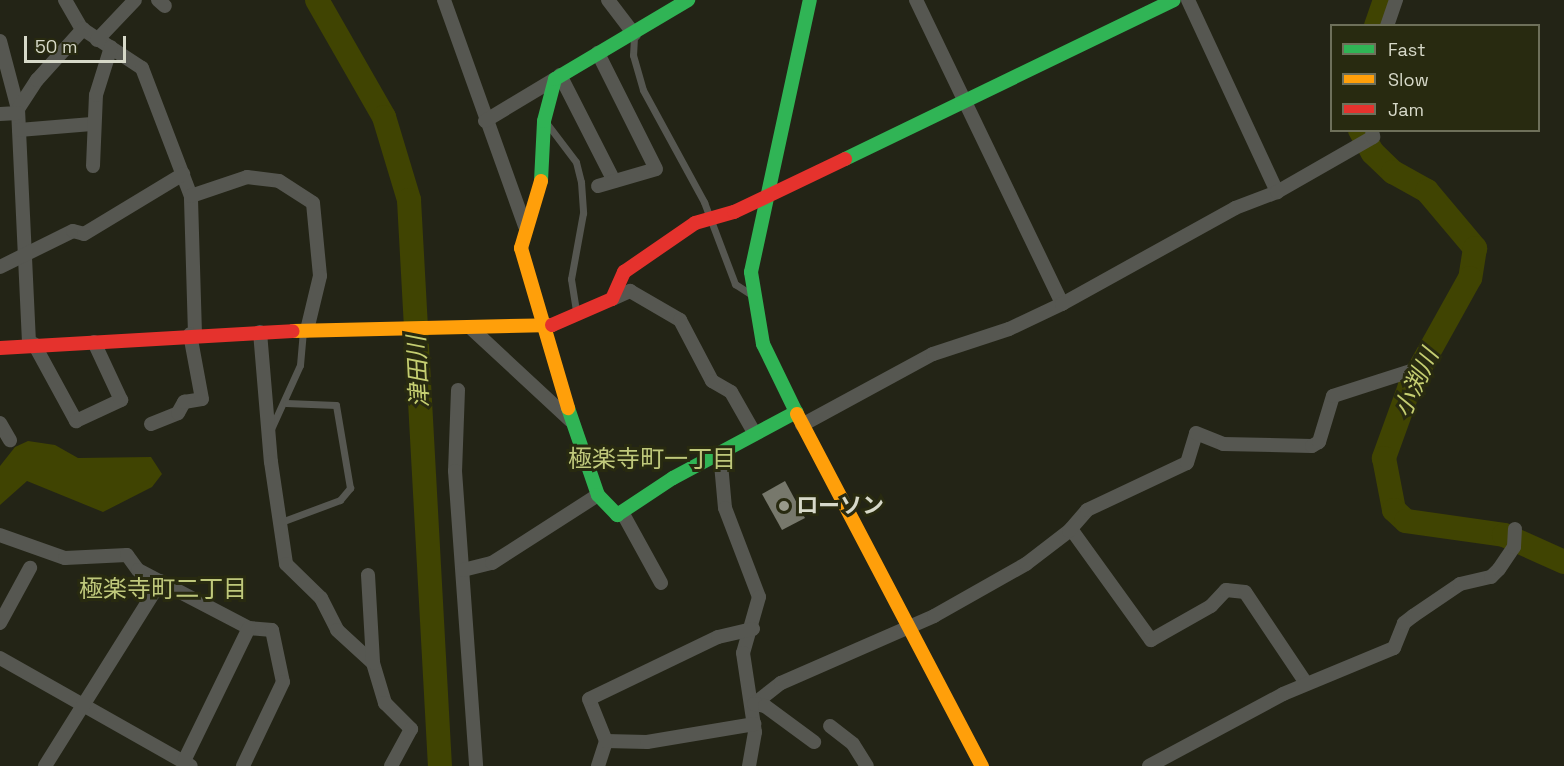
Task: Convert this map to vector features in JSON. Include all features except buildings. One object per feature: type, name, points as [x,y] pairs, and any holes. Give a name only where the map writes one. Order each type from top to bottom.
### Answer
[{"type":"street","points":[[64,0],[83,29],[142,68],[191,196],[193,334],[202,399],[184,402],[178,413],[151,424]]},
{"type":"street","points":[[444,0],[485,121],[525,226]]},
{"type":"street","points":[[608,0],[634,34]]},
{"type":"street","points":[[485,121],[634,34],[687,0]]},
{"type":"street","points":[[810,0],[765,193],[751,272],[753,295],[763,344],[799,418],[982,766]]},
{"type":"street","points":[[916,0],[1062,304]]},
{"type":"street","points":[[612,299],[624,272],[708,217],[734,212],[765,193],[1174,0]]},
{"type":"street","points":[[1188,0],[1277,192]]},
{"type":"street","points":[[1388,24],[1396,0]]},
{"type":"street","points":[[97,40],[130,2]]},
{"type":"street","points":[[0,114],[18,111],[37,80],[83,29]]},
{"type":"street","points":[[93,166],[92,124],[111,47]]},
{"type":"street","points":[[1,49],[18,111],[32,344],[76,421],[121,399],[94,342]]},
{"type":"street","points":[[598,53],[656,169],[598,186]]},
{"type":"street","points":[[558,77],[544,121],[537,210],[525,226],[521,248],[572,422],[598,495],[617,515],[755,434],[799,418],[933,354],[1009,329],[1062,304],[1235,208],[1277,192],[1373,136],[1372,132]]},
{"type":"street","points":[[558,77],[614,181]]},
{"type":"street","points":[[19,130],[92,124]]},
{"type":"street","points":[[0,267],[26,251],[73,231],[84,234],[183,174]]},
{"type":"street","points":[[191,196],[247,177],[279,181],[313,203],[320,276],[305,330]]},
{"type":"street","points":[[0,348],[193,334],[396,328],[545,328],[630,291],[681,320],[712,381],[731,392],[755,434]]},
{"type":"street","points":[[472,329],[572,422]]},
{"type":"street","points":[[260,332],[268,434],[286,564],[321,598],[337,630],[373,663]]},
{"type":"street","points":[[754,704],[781,683],[975,595],[1045,552],[1087,510],[1187,462],[1196,433],[1223,444],[1312,446],[1319,442],[1333,396],[1411,371]]},
{"type":"street","points":[[459,390],[455,471],[476,766]]},
{"type":"street","points":[[0,423],[10,440]]},
{"type":"street","points":[[720,453],[725,508],[759,597],[753,629],[743,653],[754,704],[755,724],[749,766]]},
{"type":"street","points":[[463,570],[492,563],[598,495]]},
{"type":"street","points":[[622,512],[661,583]]},
{"type":"street","points":[[1071,528],[1151,640],[1211,606],[1226,590],[1245,592],[1306,683]]},
{"type":"street","points":[[1149,766],[1306,683],[1394,648],[1404,622],[1460,584],[1491,577],[1514,547],[1515,529]]},
{"type":"street","points":[[0,536],[64,558],[127,555],[138,570],[249,628],[272,630],[283,682],[243,766]]},
{"type":"street","points":[[0,623],[30,568]]},
{"type":"street","points":[[368,575],[373,663],[385,703],[411,729],[391,766]]},
{"type":"street","points":[[45,766],[81,703],[161,581]]},
{"type":"street","points":[[0,658],[188,764],[249,628]]},
{"type":"street","points":[[598,766],[606,741],[589,699],[718,637],[753,629]]},
{"type":"street","points":[[754,704],[765,706],[814,742]]},
{"type":"street","points":[[606,741],[657,741],[755,724]]},
{"type":"street","points":[[830,726],[856,742],[867,766]]},
{"type":"lane","points":[[634,34],[633,55],[644,90],[708,217],[735,284],[753,295]]},
{"type":"lane","points":[[544,121],[576,162],[581,182],[583,213],[571,279],[577,315]]},
{"type":"lane","points":[[268,434],[286,403],[302,358],[305,330]]},
{"type":"lane","points":[[281,522],[340,501],[350,488],[336,405],[286,403]]},
{"type":"shaded area","points":[[28,441],[55,445],[78,458],[151,457],[162,474],[152,487],[103,512],[27,481],[0,505],[0,466],[15,447]]},
{"type":"waterway","name":"津田川","points":[[317,0],[384,117],[409,200],[440,766]]},
{"type":"waterway","name":"小渕川","points":[[1377,24],[1385,0]]},
{"type":"waterway","name":"小渕川","points":[[1361,132],[1373,153],[1393,172],[1427,191],[1475,248],[1470,278],[1410,386],[1384,458],[1394,510],[1406,521],[1504,535],[1564,562]]},
{"type":"traffic: fast","points":[[541,181],[544,121],[555,79],[688,0]]},
{"type":"traffic: fast","points":[[797,414],[763,344],[751,272],[810,0]]},
{"type":"traffic: fast","points":[[845,159],[1174,0]]},
{"type":"traffic: fast","points":[[568,408],[598,495],[617,515],[673,478],[796,412]]},
{"type":"traffic: slow","points":[[541,181],[521,248],[568,408]]},
{"type":"traffic: slow","points":[[293,331],[552,325]]},
{"type":"traffic: slow","points":[[797,414],[982,766]]},
{"type":"traffic: jam","points":[[552,325],[612,299],[624,272],[695,223],[734,212],[845,159]]},
{"type":"traffic: jam","points":[[0,348],[293,331]]},
{"type":"place","name":"ローソン","points":[[784,506]]},
{"type":"district","name":"極楽寺町一丁目","points":[[652,459]]},
{"type":"district","name":"極楽寺町二丁目","points":[[163,589]]}]
